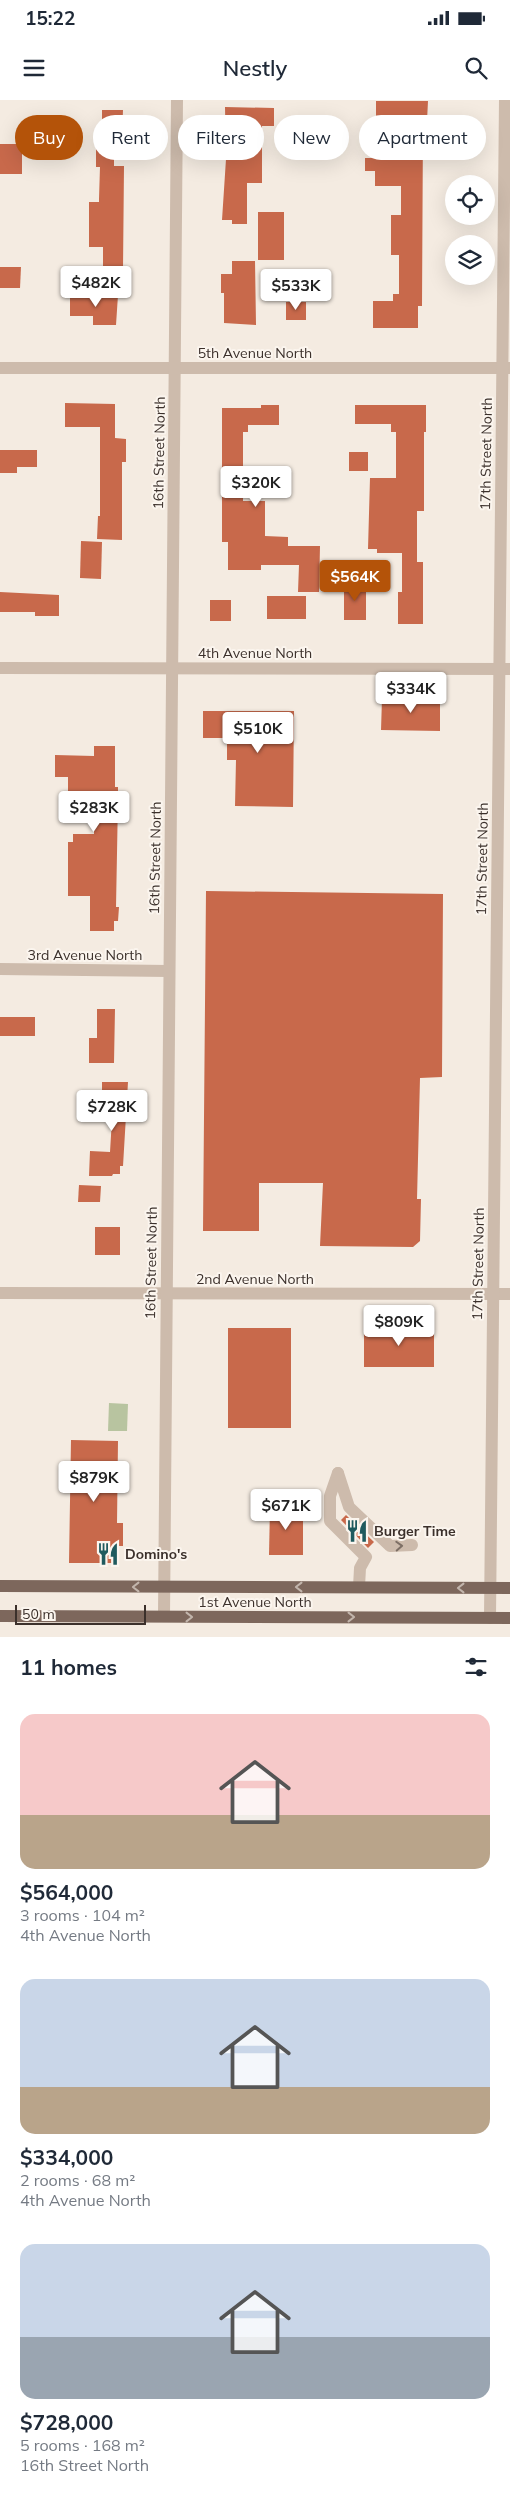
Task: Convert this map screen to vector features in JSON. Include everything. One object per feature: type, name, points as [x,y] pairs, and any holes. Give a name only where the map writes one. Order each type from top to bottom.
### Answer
[{"type":"main road","name":"1st Avenue North","points":[[0,1586],[510,1588]]},
{"type":"main road","name":"1st Avenue North","points":[[0,1616],[510,1618]]},
{"type":"street","name":"16th Street North","points":[[164,1616],[177,100]]},
{"type":"street","name":"17th Street North","points":[[490,1618],[493,1294],[505,669],[505,100]]},
{"type":"street","name":"5th Avenue North","points":[[0,368],[506,368]]},
{"type":"street","name":"4th Avenue North","points":[[0,668],[505,669]]},
{"type":"street","name":"3rd Avenue North","points":[[0,970],[169,970]]},
{"type":"street","name":"2nd Avenue North","points":[[0,1293],[510,1294]]},
{"type":"street","points":[[359,1587],[360,1568],[366,1557],[330,1521],[330,1496],[338,1473],[348,1506],[390,1546],[412,1545]]},
{"type":"green space","points":[[109,1403],[128,1404],[127,1431],[108,1431]]},
{"type":"building","points":[[376,101],[428,101],[427,115],[376,115]]},
{"type":"building","points":[[225,107],[274,108],[274,126],[264,126],[264,115],[225,115]]},
{"type":"building","points":[[102,110],[123,110],[123,115],[102,115]]},
{"type":"building","points":[[0,144],[15,144],[15,160],[22,160],[22,174],[0,174]]},
{"type":"building","points":[[96,160],[114,160],[114,166],[124,166],[123,269],[103,269],[103,247],[89,247],[89,202],[99,202],[100,167],[96,167]]},
{"type":"building","points":[[226,160],[262,160],[262,183],[247,183],[247,224],[232,224],[232,220],[222,220]]},
{"type":"building","points":[[365,160],[423,160],[422,306],[418,306],[418,328],[373,328],[373,301],[393,301],[393,294],[399,294],[399,255],[391,255],[391,215],[401,215],[401,186],[375,186],[375,171],[365,171]]},
{"type":"building","points":[[258,212],[284,212],[284,260],[258,260]]},
{"type":"building","points":[[232,261],[255,261],[256,325],[224,323],[224,293],[221,293],[221,274],[232,274]]},
{"type":"building","points":[[0,267],[21,267],[20,288],[0,288]]},
{"type":"building","points":[[70,295],[118,295],[116,325],[93,325],[93,316],[70,316]]},
{"type":"building","points":[[286,302],[306,302],[306,320],[286,320]]},
{"type":"building","points":[[65,403],[115,404],[115,438],[126,439],[126,462],[122,462],[122,540],[97,539],[98,516],[100,516],[100,427],[65,427]]},
{"type":"building","points":[[261,405],[279,405],[279,425],[248,425],[248,432],[243,432],[243,501],[265,501],[265,536],[288,537],[288,546],[320,546],[319,592],[298,592],[299,565],[261,565],[261,570],[228,570],[228,542],[222,542],[222,408],[261,408]]},
{"type":"building","points":[[355,405],[426,405],[424,511],[417,511],[417,562],[423,562],[423,624],[398,624],[398,592],[402,592],[402,553],[377,553],[377,549],[368,549],[370,478],[396,478],[396,432],[391,432],[391,424],[355,424]]},
{"type":"building","points":[[0,450],[37,450],[37,467],[17,467],[17,473],[0,473]]},
{"type":"building","points":[[349,452],[368,452],[368,471],[349,471]]},
{"type":"building","points":[[81,541],[102,542],[101,579],[80,578]]},
{"type":"building","points":[[344,585],[366,585],[366,620],[344,620]]},
{"type":"building","points":[[0,592],[59,595],[59,616],[35,616],[35,612],[0,612]]},
{"type":"building","points":[[267,596],[306,596],[306,619],[267,619]]},
{"type":"building","points":[[210,600],[231,600],[231,621],[210,621]]},
{"type":"building","points":[[382,698],[440,698],[440,731],[381,730]]},
{"type":"building","points":[[203,711],[294,711],[293,807],[235,806],[236,760],[227,760],[227,738],[203,738]]},
{"type":"building","points":[[94,746],[115,746],[115,787],[118,787],[116,907],[119,907],[118,921],[114,921],[114,931],[90,931],[90,896],[68,896],[68,842],[73,842],[73,834],[94,834],[94,807],[68,807],[68,777],[55,777],[55,755],[94,756]]},
{"type":"building","points":[[206,891],[443,894],[442,1077],[420,1078],[417,1199],[421,1199],[420,1241],[413,1247],[320,1246],[323,1183],[259,1183],[259,1231],[203,1231]]},
{"type":"building","points":[[97,1009],[115,1009],[114,1063],[89,1063],[89,1038],[97,1038]]},
{"type":"building","points":[[0,1017],[35,1017],[35,1036],[0,1036]]},
{"type":"building","points":[[102,1082],[128,1082],[123,1166],[120,1166],[120,1174],[89,1176],[90,1151],[110,1152],[113,1102],[102,1102]]},
{"type":"building","points":[[79,1185],[101,1186],[100,1202],[78,1202]]},
{"type":"building","points":[[95,1227],[120,1227],[120,1255],[95,1255]]},
{"type":"building","points":[[364,1326],[434,1327],[434,1367],[364,1367]]},
{"type":"building","points":[[228,1328],[291,1328],[291,1428],[228,1428]]},
{"type":"building","points":[[71,1440],[118,1441],[117,1523],[123,1523],[123,1546],[116,1546],[116,1563],[69,1563]]},
{"type":"building","points":[[270,1507],[303,1508],[303,1555],[269,1555]]},
{"type":"building","points":[[346,1515],[374,1542],[368,1548],[341,1520]]},
{"type":"place","name":"Burger Time","points":[[357,1531]]},
{"type":"place","name":"Domino's","points":[[108,1554]]}]
